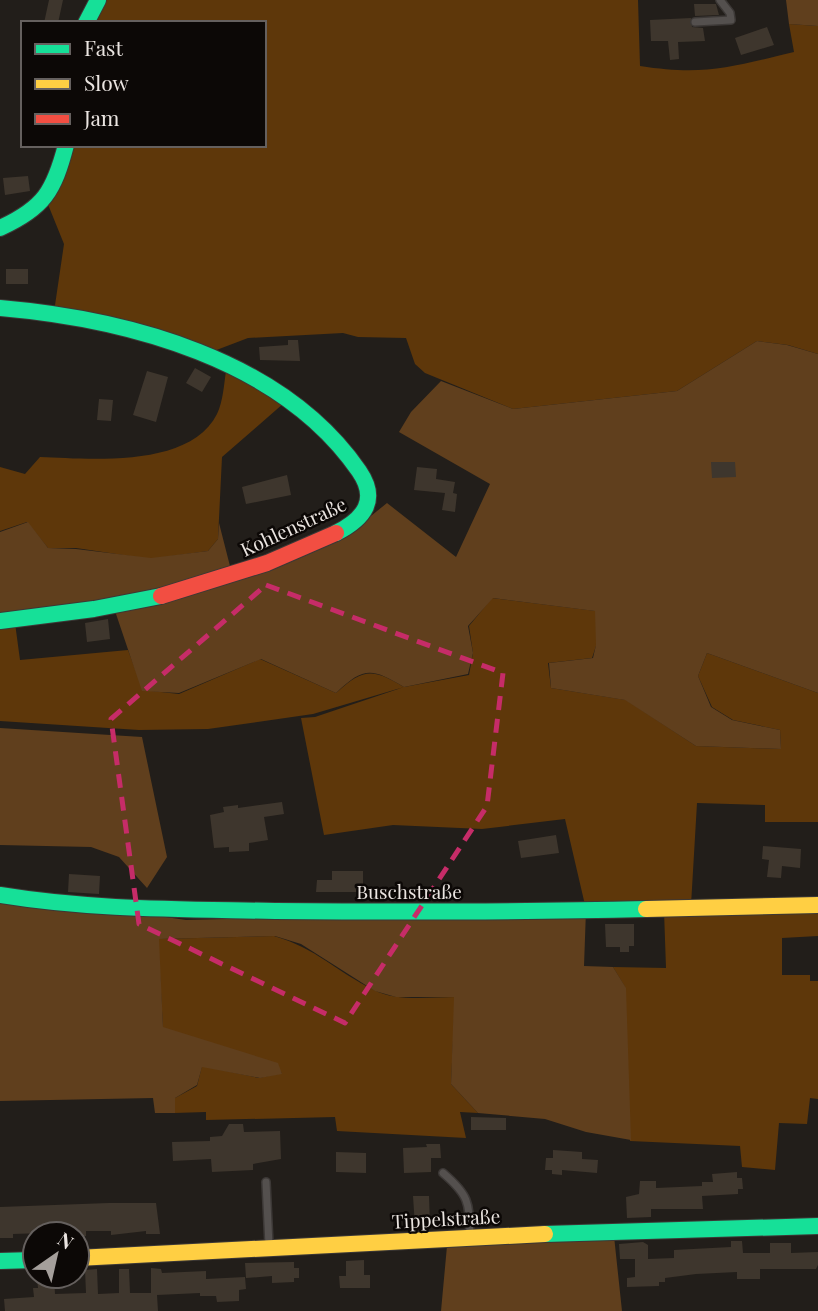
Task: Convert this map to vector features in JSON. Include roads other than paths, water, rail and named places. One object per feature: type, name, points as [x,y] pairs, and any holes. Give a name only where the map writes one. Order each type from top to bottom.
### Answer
[{"type":"street","points":[[87,21],[98,0]]},
{"type":"street","points":[[0,228],[30,214],[46,201],[57,180],[65,147]]},
{"type":"street","name":"Kohlenstraße","points":[[0,308],[41,312],[118,329],[191,353],[246,375],[279,394],[327,435],[366,479],[370,499],[365,513],[354,524],[215,583],[119,607],[0,621]]},
{"type":"street","name":"Buschstraße","points":[[0,895],[72,904],[216,912],[439,914],[818,905]]},
{"type":"street","name":"Tippelstraße","points":[[91,1257],[470,1238],[818,1226]]},
{"type":"street","points":[[0,1261],[21,1260]]},
{"type":"lane","points":[[695,22],[730,20],[727,8],[720,0]]},
{"type":"lane","points":[[443,1173],[468,1198],[470,1238]]},
{"type":"lane","points":[[266,1182],[269,1249]]}]
